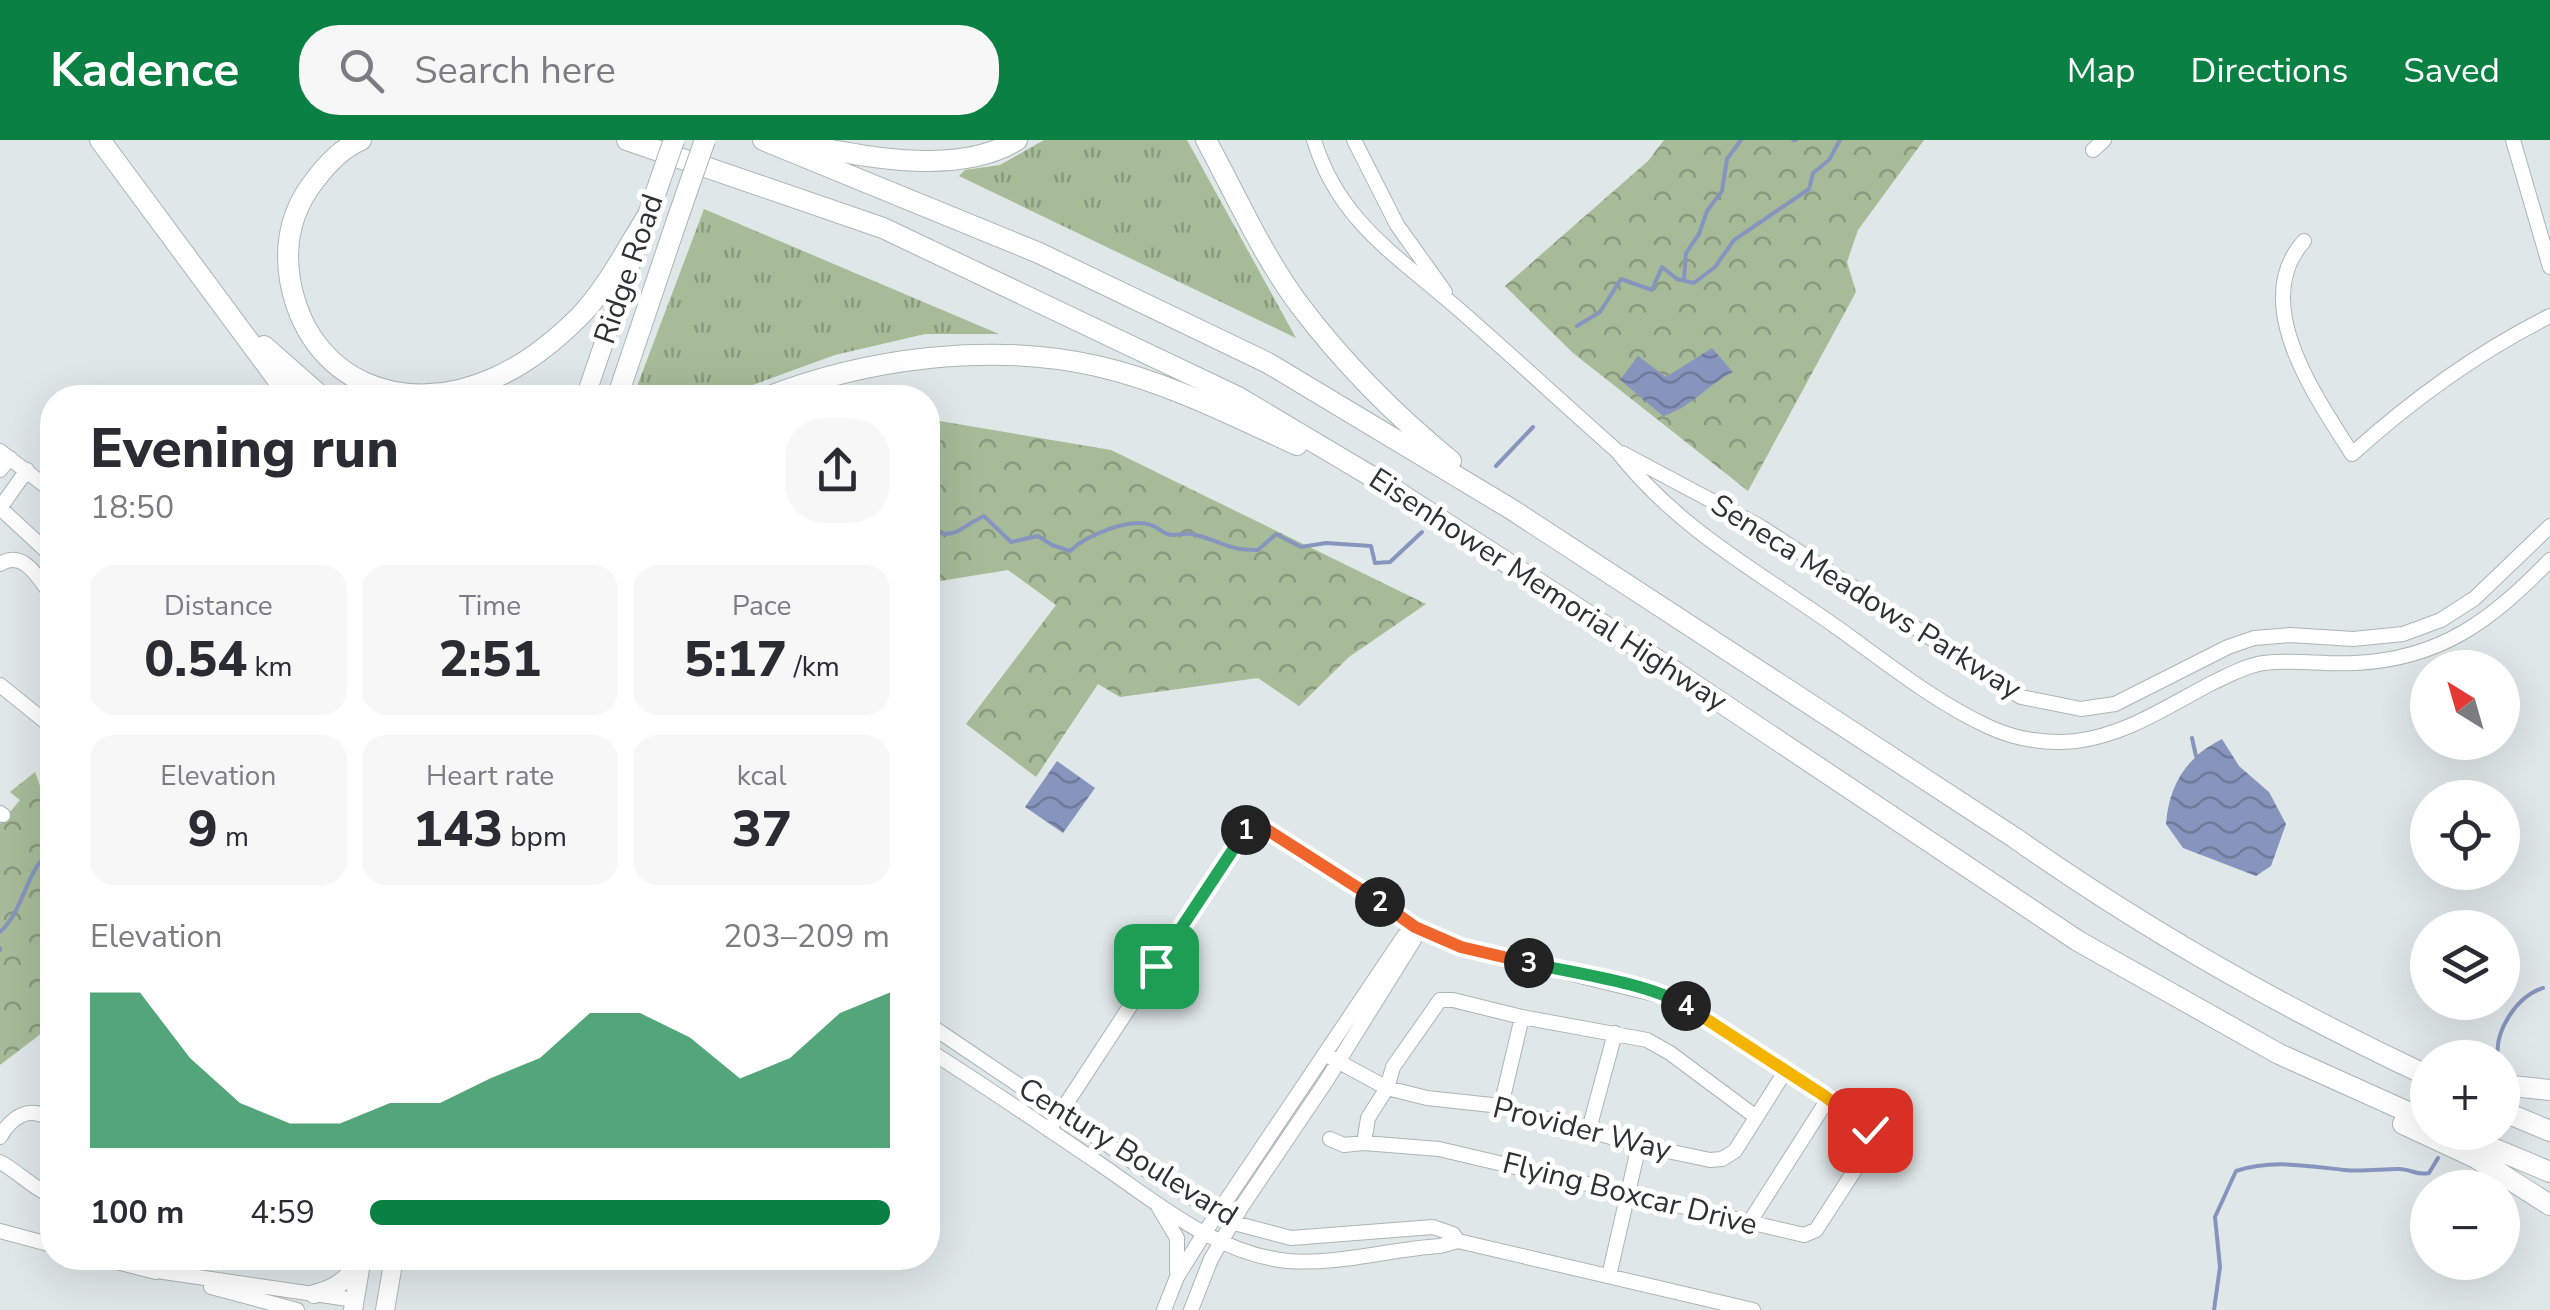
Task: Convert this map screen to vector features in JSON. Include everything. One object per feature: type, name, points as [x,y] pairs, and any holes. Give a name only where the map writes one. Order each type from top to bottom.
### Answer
[{"type":"highway","points":[[100,140],[281,385]]},
{"type":"highway","points":[[360,140],[325,167],[305,193],[292,222],[288,258],[294,302],[319,350],[345,373],[368,385]]},
{"type":"highway","name":"Ridge Road","points":[[648,215],[674,140]]},
{"type":"highway","name":"Ridge Road","points":[[622,385],[706,140]]},
{"type":"highway","name":"Eisenhower Memorial Highway","points":[[763,140],[1039,253],[1268,364],[1511,509],[2095,894],[2284,1004],[2410,1067]]},
{"type":"highway","points":[[777,140],[864,156],[924,161],[967,156],[1017,140]]},
{"type":"highway","points":[[1206,140],[1300,306],[1394,414],[1511,509]]},
{"type":"highway","name":"Eisenhower Memorial Highway","points":[[629,142],[883,228],[1238,397],[1396,490],[1726,704],[2078,941],[2279,1054],[2410,1113]]},
{"type":"highway","points":[[474,385],[538,354],[589,306],[648,215]]},
{"type":"highway","points":[[184,254],[273,356],[308,385]]},
{"type":"highway","points":[[803,385],[853,368],[910,358],[1040,358],[1095,366],[1172,390],[1396,490]]},
{"type":"highway","points":[[2095,894],[2410,1052]]},
{"type":"highway","points":[[2279,1054],[2380,1113],[2476,1158],[2550,1205]]},
{"type":"highway","points":[[2520,1087],[2550,1090]]},
{"type":"highway","points":[[2520,1118],[2550,1131]]},
{"type":"highway","points":[[2497,1150],[2550,1172]]},
{"type":"main road","name":"Ridge Road","points":[[589,385],[648,215]]},
{"type":"main road","points":[[314,1294],[335,1289],[354,1270]]},
{"type":"main road","points":[[360,1270],[354,1305],[389,1309],[393,1270]]},
{"type":"street","name":"Seneca Meadows Parkway","points":[[1314,140],[1320,162],[1342,204],[1377,242],[1617,450],[1636,475],[1723,552],[1984,726],[2014,737],[2074,741],[2111,735],[2259,663],[2354,663],[2442,646],[2482,624],[2550,560]]},
{"type":"street","name":"Seneca Meadows Parkway","points":[[1354,140],[1398,225],[1454,305]]},
{"type":"street","points":[[2513,140],[2550,268]]},
{"type":"street","points":[[2304,241],[2286,270],[2283,288],[2288,330],[2307,382],[2352,454],[2444,377],[2550,316]]},
{"type":"street","name":"Seneca Meadows Parkway","points":[[1617,450],[1761,527],[2020,697],[2081,709],[2115,704],[2228,647],[2254,638],[2290,635],[2353,639],[2403,634],[2441,620],[2475,598],[2550,526]]},
{"type":"street","points":[[3,460],[40,480]]},
{"type":"street","points":[[27,470],[0,508],[40,545]]},
{"type":"street","points":[[0,564],[18,560],[28,565],[40,580]]},
{"type":"street","points":[[0,686],[40,717]]},
{"type":"street","points":[[1050,1130],[1252,820],[1415,927],[1461,947],[1674,999],[1828,1099],[1749,1223]]},
{"type":"street","points":[[1164,1310],[1177,1277],[1204,1232],[1414,940],[1415,927]]},
{"type":"street","points":[[1364,1143],[1368,1118],[1388,1088],[1392,1067],[1440,1000],[1647,1040],[1756,1117]]},
{"type":"street","points":[[1502,1106],[1522,1017]]},
{"type":"street","name":"Century Boulevard","points":[[940,1032],[1234,1223],[1291,1238],[1432,1228],[1453,1234],[1458,1241]]},
{"type":"street","points":[[1594,1131],[1591,1122],[1615,1033]]},
{"type":"street","name":"Century Boulevard","points":[[940,1058],[1153,1200],[1248,1254],[1288,1261],[1327,1261],[1458,1241],[1753,1310]]},
{"type":"street","points":[[1190,1310],[1200,1282],[1332,1058]]},
{"type":"street","name":"Provider Way","points":[[1332,1058],[1388,1088],[1427,1098],[1502,1106],[1639,1145],[1710,1160],[1722,1159],[1735,1151],[1786,1070]]},
{"type":"street","name":"Flying Boxcar Drive","points":[[1330,1139],[1344,1146],[1364,1143],[1439,1149],[1804,1234],[1816,1230],[1871,1145],[1870,1130],[1828,1099]]},
{"type":"street","points":[[0,1137],[15,1116],[27,1112],[40,1114]]},
{"type":"street","points":[[1609,1276],[1639,1145]]},
{"type":"street","points":[[0,1162],[21,1173],[40,1191]]},
{"type":"street","points":[[1153,1200],[1177,1238],[1177,1277]]},
{"type":"street","points":[[0,1231],[40,1242]]},
{"type":"street","points":[[150,1270],[314,1294],[354,1305]]},
{"type":"street","points":[[150,1270],[297,1310]]},
{"type":"green space","points":[[1044,140],[1187,140],[1296,338],[959,176],[965,170],[1000,165]]},
{"type":"green space","points":[[1664,140],[1924,140],[1858,230],[1847,262],[1856,292],[1748,491],[1573,353],[1505,286],[1648,161]]},
{"type":"green space","points":[[704,209],[999,334],[925,334],[835,355],[753,385],[638,385]]},
{"type":"green space","points":[[940,421],[1111,450],[1426,604],[1349,657],[1299,706],[1258,678],[1120,697],[1098,684],[1036,777],[966,724],[1056,605],[1008,570],[940,581]]},
{"type":"green space","points":[[35,772],[40,786],[40,1035],[0,1065],[0,824],[20,800],[10,792]]},
{"type":"water","points":[[1712,348],[1733,372],[1682,408],[1663,416],[1620,380],[1638,356],[1666,377]]},
{"type":"water","points":[[2222,739],[2239,766],[2269,792],[2286,824],[2271,866],[2256,876],[2183,848],[2166,824],[2171,797],[2182,774],[2198,754]]},
{"type":"water","points":[[1057,761],[1095,788],[1063,833],[1025,807]]},
{"type":"waterway","points":[[1684,279],[1686,253],[1722,191],[1727,159],[1741,140]]},
{"type":"waterway","points":[[1577,326],[1600,312],[1621,279],[1652,290],[1662,267],[1677,279],[1694,283],[1715,267],[1734,240],[1809,189],[1813,173],[1829,160],[1840,140]]},
{"type":"waterway","points":[[1496,466],[1533,427]]},
{"type":"waterway","points":[[940,533],[953,533],[984,516],[1011,542],[1038,536],[1070,551],[1108,529],[1142,523],[1169,535],[1193,534],[1247,550],[1258,550],[1276,534],[1301,547],[1326,543],[1371,546],[1375,563],[1390,562],[1422,532]]},
{"type":"waterway","points":[[2192,738],[2196,756]]},
{"type":"waterway","points":[[0,932],[15,912],[40,863]]},
{"type":"waterway","points":[[2499,1040],[2516,1007],[2543,988]]},
{"type":"waterway","points":[[2214,1310],[2220,1267],[2215,1217],[2236,1171],[2290,1164],[2351,1171],[2399,1169],[2425,1174],[2438,1158]]},
{"type":"route","points":[[1156,966],[1252,820],[1415,927],[1461,947],[1674,999],[1786,1070],[1870,1130]]}]
